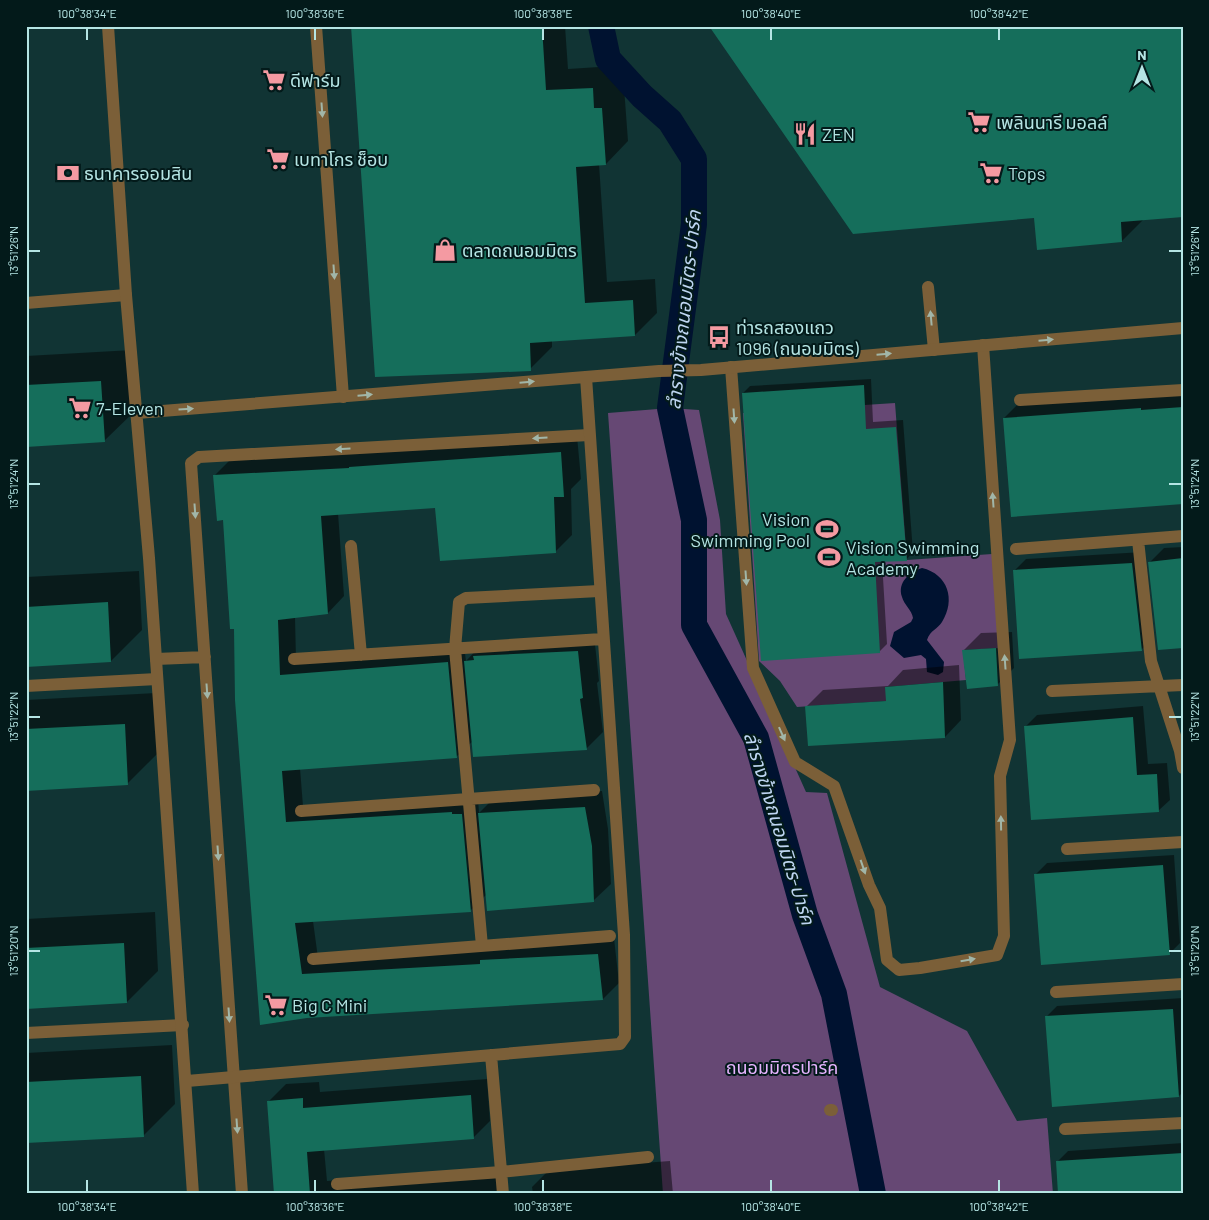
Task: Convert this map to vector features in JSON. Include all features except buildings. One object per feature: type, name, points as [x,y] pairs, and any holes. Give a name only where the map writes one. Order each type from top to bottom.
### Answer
[{"type":"street","points":[[108,26],[126,295],[137,413],[187,1081],[193,1194]]},
{"type":"street","points":[[316,26],[343,397]]},
{"type":"street","points":[[928,287],[934,350]]},
{"type":"street","points":[[26,303],[126,295]]},
{"type":"street","points":[[137,413],[586,377],[701,370],[1183,328]]},
{"type":"street","points":[[731,367],[753,668],[795,762],[834,786],[869,885],[880,908],[887,960],[899,970],[996,956],[1004,936],[1000,776],[1010,740],[983,345]]},
{"type":"street","points":[[187,1081],[620,1044],[625,1037],[624,935],[602,639],[586,377]]},
{"type":"street","points":[[1020,400],[1183,390]]},
{"type":"street","points":[[242,1194],[191,462],[198,457],[589,435]]},
{"type":"street","points":[[1016,549],[1183,536]]},
{"type":"street","points":[[1138,540],[1151,661],[1180,751],[1183,768]]},
{"type":"street","points":[[351,546],[361,655]]},
{"type":"street","points":[[482,946],[455,648],[459,602],[461,599],[599,591]]},
{"type":"street","points":[[294,659],[602,639]]},
{"type":"street","points":[[156,659],[205,657]]},
{"type":"street","points":[[26,686],[157,679]]},
{"type":"street","points":[[1052,691],[1159,688],[1183,685]]},
{"type":"street","points":[[301,811],[594,790]]},
{"type":"street","points":[[1067,849],[1183,842]]},
{"type":"street","points":[[313,959],[610,936]]},
{"type":"street","points":[[1056,992],[1183,984]]},
{"type":"street","points":[[26,1032],[182,1025]]},
{"type":"street","points":[[491,1055],[503,1194]]},
{"type":"street","points":[[1065,1129],[1183,1123]]},
{"type":"street","points":[[337,1184],[501,1172],[648,1158]]},
{"type":"green space","name":"Vision Swimming Academy","points":[[895,403],[907,560],[992,554],[1001,648],[963,650],[966,680],[886,687],[886,701],[797,707],[780,681],[759,661],[743,413]]},
{"type":"green space","name":"ถนอมมิตรปาร์ค","points":[[670,408],[699,410],[720,520],[726,614],[806,792],[827,793],[880,987],[967,1031],[1017,1121],[1047,1118],[1053,1194],[663,1194],[608,413]]},
{"type":"water","points":[[922,568],[938,576],[947,589],[949,597],[946,614],[927,640],[944,662],[943,672],[938,675],[927,672],[926,659],[921,655],[904,658],[890,646],[894,632],[911,622],[913,618],[902,597],[901,587],[903,582],[913,572]]},
{"type":"waterway","name":"ลำรางข้างถนอมมิตร-ปาร์ค","points":[[601,26],[608,59],[642,96],[670,121],[694,159],[694,224],[670,408],[694,520],[694,625],[756,738],[805,915],[834,994],[873,1194]]},
{"type":"place","name":"ดีฟาร์ม","points":[[274,80]]},
{"type":"place","name":"เพลินนารี มอลล์","points":[[979,122]]},
{"type":"place","name":"ZEN","points":[[805,134]]},
{"type":"place","name":"เบทาโกร ช็อบ","points":[[278,159]]},
{"type":"place","name":"ธนาคารออมสิน","points":[[68,173]]},
{"type":"place","name":"Tops","points":[[991,173]]},
{"type":"place","name":"ตลาดถนอมมิตร","points":[[445,250]]},
{"type":"place","name":"ท่ารถสองแถว 1096 (ถนอมมิตร)","points":[[719,337]]},
{"type":"place","name":"7-Eleven","points":[[80,408]]},
{"type":"place","name":"Vision Swimming Pool","points":[[827,529]]},
{"type":"place","name":"Vision Swimming Academy","points":[[829,557]]},
{"type":"place","name":"Big C Mini","points":[[276,1005]]}]
